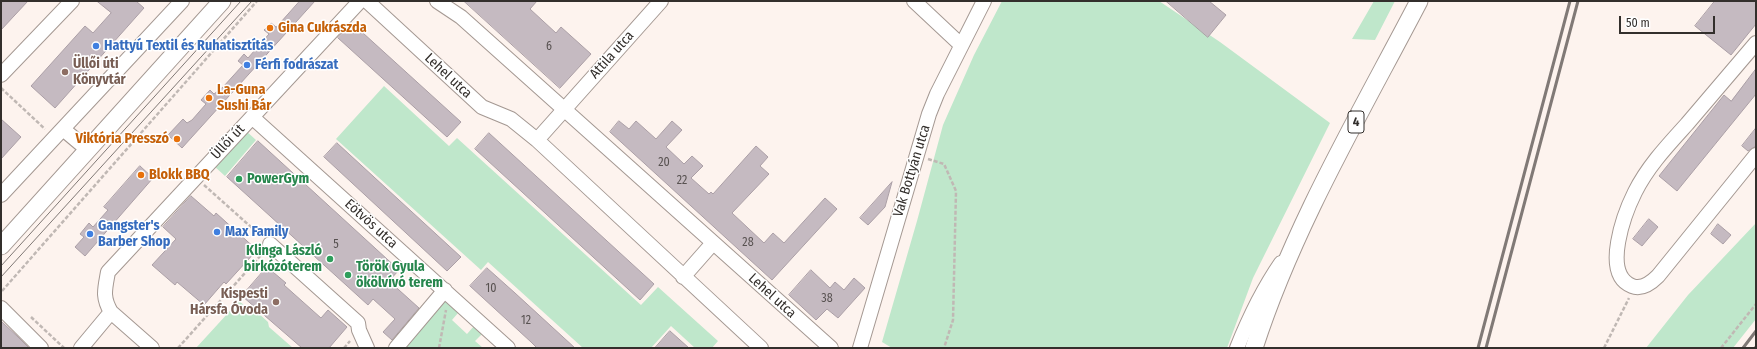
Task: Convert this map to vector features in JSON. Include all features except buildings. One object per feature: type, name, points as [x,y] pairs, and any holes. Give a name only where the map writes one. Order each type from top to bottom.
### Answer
[{"type":"main road","points":[[1,246],[222,1]]},
{"type":"main road","name":"4","points":[[1254,348],[1294,244],[1318,193],[1419,1]]},
{"type":"street","points":[[1,75],[72,1]]},
{"type":"street","points":[[1,195],[182,1]]},
{"type":"street","name":"Üllői út","points":[[112,312],[106,304],[104,294],[108,272],[360,1]]},
{"type":"street","name":"Lehel utca","points":[[367,1],[482,107],[511,119],[536,140],[761,348]]},
{"type":"street","name":"Lehel utca","points":[[436,1],[461,18],[831,348]]},
{"type":"street","name":"Attila utca","points":[[563,109],[661,1]]},
{"type":"street","points":[[914,1],[961,45]]},
{"type":"street","name":"Vak Bottyán utca","points":[[860,348],[916,154],[937,94],[984,1]]},
{"type":"street","points":[[1756,43],[1654,162],[1636,191],[1628,209],[1616,254],[1617,266],[1620,275],[1626,283],[1634,287],[1649,284],[1658,276],[1756,155]]},
{"type":"street","points":[[536,140],[563,109]]},
{"type":"street","name":"Eötvös utca","points":[[252,117],[444,292],[508,348]]},
{"type":"street","points":[[59,134],[88,150]]},
{"type":"street","points":[[683,277],[713,243]]},
{"type":"street","points":[[270,244],[358,323],[359,330],[367,348]]},
{"type":"street","points":[[1237,348],[1270,280],[1294,244]]},
{"type":"street","points":[[396,348],[444,292]]},
{"type":"street","points":[[1,308],[41,348]]},
{"type":"street","points":[[81,348],[112,312],[152,348]]},
{"type":"street","points":[[803,324],[818,348]]},
{"type":"path","points":[[2,291],[257,1]]},
{"type":"path","points":[[1,88],[59,134]]},
{"type":"path","points":[[916,154],[944,164],[956,191],[953,320],[944,348]]},
{"type":"path","points":[[178,348],[270,244],[210,190]]},
{"type":"path","points":[[1604,348],[1634,287]]},
{"type":"path","points":[[439,348],[447,301],[447,296],[444,292]]},
{"type":"path","points":[[1721,348],[1756,304]]},
{"type":"green space","points":[[1002,1],[1159,1],[1220,42],[1330,123],[1253,278],[1227,348],[892,348],[882,342],[943,125],[974,55]]},
{"type":"green space","points":[[1374,1],[1395,1],[1375,40],[1352,39]]},
{"type":"green space","points":[[384,86],[449,146],[457,138],[641,305],[658,287],[718,341],[712,348],[695,348],[671,326],[651,348],[583,348],[488,262],[481,270],[336,139]]},
{"type":"green space","points":[[245,130],[256,140],[225,176],[214,166]]},
{"type":"green space","points":[[1756,223],[1756,319],[1733,348],[1646,348],[1688,295]]},
{"type":"green space","points":[[446,298],[458,308],[458,313],[452,320],[467,334],[474,326],[482,334],[475,341],[483,348],[401,348]]},
{"type":"green space","points":[[239,301],[250,310],[256,311],[268,322],[269,327],[293,348],[196,348]]},
{"type":"tram line","points":[[1,266],[241,1]]},
{"type":"tram line","points":[[1,277],[252,1]]},
{"type":"railway","points":[[1478,348],[1570,1]]},
{"type":"railway","points":[[1486,348],[1578,1]]},
{"type":"railway","points":[[1743,348],[1756,331]]},
{"type":"place","name":"Gina Cukrászda","points":[[270,28]]},
{"type":"place","name":"Hattyú Textil és Ruhatisztítás","points":[[96,46]]},
{"type":"place","name":"Férfi fodrászat","points":[[247,65]]},
{"type":"place","name":"Üllői úti Könyvtár","points":[[65,72]]},
{"type":"place","name":"La-Guna Sushi Bár","points":[[209,98]]},
{"type":"place","name":"Viktória Presszó","points":[[177,139]]},
{"type":"place","name":"Blokk BBQ","points":[[141,175]]},
{"type":"place","name":"PowerGym","points":[[239,179]]},
{"type":"place","name":"Max Family","points":[[217,232]]},
{"type":"place","name":"Gangster's Barber Shop","points":[[90,234]]},
{"type":"place","name":"Klinga László birkózóterem","points":[[330,259]]},
{"type":"place","name":"Török Gyula ökölvívó terem","points":[[348,275]]},
{"type":"place","name":"Kispesti Hársfa Óvoda","points":[[276,302]]}]
